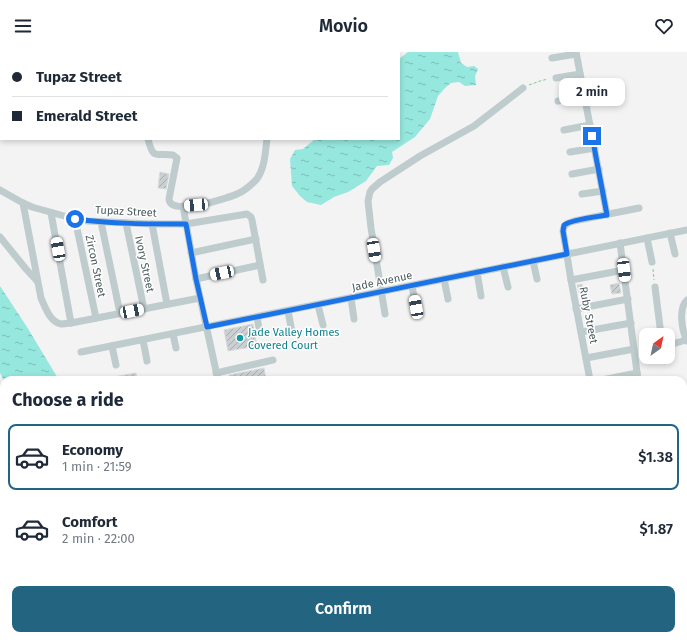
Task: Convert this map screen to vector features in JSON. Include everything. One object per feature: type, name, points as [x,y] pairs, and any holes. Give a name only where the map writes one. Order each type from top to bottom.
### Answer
[{"type":"street","points":[[552,58],[576,53],[607,215],[639,208]]},
{"type":"street","points":[[556,78],[580,74]]},
{"type":"street","points":[[385,314],[372,235],[368,201],[370,192],[380,182],[420,156],[474,126],[523,88]]},
{"type":"street","points":[[558,101],[584,96]]},
{"type":"street","points":[[564,130],[590,125]]},
{"type":"street","points":[[148,140],[150,147],[156,154],[173,154],[177,158],[169,199],[169,202],[174,206],[211,203],[228,198],[248,188],[261,173],[267,140]]},
{"type":"street","points":[[570,152],[595,148]]},
{"type":"street","points":[[572,174],[599,169]]},
{"type":"street","name":"Tupaz Street","points":[[0,190],[22,203],[51,213],[75,219],[101,222],[186,224],[245,214],[250,215],[256,239]]},
{"type":"street","points":[[582,194],[603,191]]},
{"type":"street","points":[[22,203],[41,298],[47,310],[56,321],[62,324],[71,323],[200,298]]},
{"type":"street","points":[[183,206],[196,279],[217,376],[273,360]]},
{"type":"street","points":[[51,213],[71,323]]},
{"type":"street","name":"Ruby Street","points":[[589,376],[563,231],[564,225],[568,223],[607,215]]},
{"type":"street","name":"Zircon Street","points":[[75,219],[96,318]]},
{"type":"street","points":[[101,222],[120,313]]},
{"type":"street","name":"Ivory Street","points":[[126,223],[144,309]]},
{"type":"street","points":[[152,224],[167,304]]},
{"type":"street","name":"Jade Avenue","points":[[81,352],[687,230]]},
{"type":"street","points":[[670,233],[675,254]]},
{"type":"street","points":[[0,236],[26,269],[38,281]]},
{"type":"street","points":[[647,238],[652,262]]},
{"type":"street","points":[[191,253],[256,239],[263,280]]},
{"type":"street","points":[[620,243],[638,376]]},
{"type":"street","points":[[533,261],[537,279]]},
{"type":"street","points":[[196,279],[260,265]]},
{"type":"street","points":[[503,267],[508,287]]},
{"type":"street","points":[[571,280],[624,270]]},
{"type":"street","points":[[477,272],[481,296]]},
{"type":"street","points":[[444,279],[448,299]]},
{"type":"street","points":[[412,286],[416,307]]},
{"type":"street","points":[[655,287],[660,328]]},
{"type":"street","points":[[350,298],[354,319]]},
{"type":"street","points":[[576,309],[628,299]]},
{"type":"street","points":[[675,343],[687,340],[684,334],[682,316],[683,303],[687,300]]},
{"type":"street","points":[[318,305],[322,325]]},
{"type":"street","points":[[288,311],[292,332]]},
{"type":"street","points":[[257,317],[260,334]]},
{"type":"street","points":[[581,332],[631,323]]},
{"type":"street","points":[[174,334],[176,348]]},
{"type":"street","points":[[143,340],[147,361]]},
{"type":"street","points":[[112,346],[116,365]]},
{"type":"street","points":[[586,358],[634,349]]},
{"type":"path","points":[[523,88],[540,81],[556,78]]},
{"type":"path","points":[[652,262],[655,287]]},
{"type":"water","points":[[408,52],[458,52],[461,63],[467,67],[474,66],[478,69],[475,76],[476,85],[465,86],[459,82],[451,83],[445,88],[438,96],[430,119],[415,137],[392,152],[393,158],[389,165],[377,166],[366,181],[348,192],[334,197],[321,205],[307,202],[292,186],[290,159],[295,150],[303,149],[314,140],[400,140],[400,58]]},
{"type":"water","points":[[0,286],[57,376],[2,376],[0,373]]},
{"type":"building","points":[[160,172],[169,174],[166,189],[158,188]]},
{"type":"building","points":[[619,283],[621,293],[612,294],[610,285]]},
{"type":"building","points":[[582,284],[584,292],[579,293],[577,285]]},
{"type":"building","name":"Jade Valley Homes Covered Court","points":[[253,324],[257,346],[228,351],[224,330]]},
{"type":"building","points":[[264,368],[265,376],[229,376]]},
{"type":"building","points":[[136,373],[137,376],[119,376]]},
{"type":"place","name":"Jade Valley Homes Covered Court","points":[[240,338]]},
{"type":"route","points":[[75,219],[139,224],[186,224],[207,327],[567,254],[563,231],[564,225],[574,221],[607,215],[592,136]]}]
